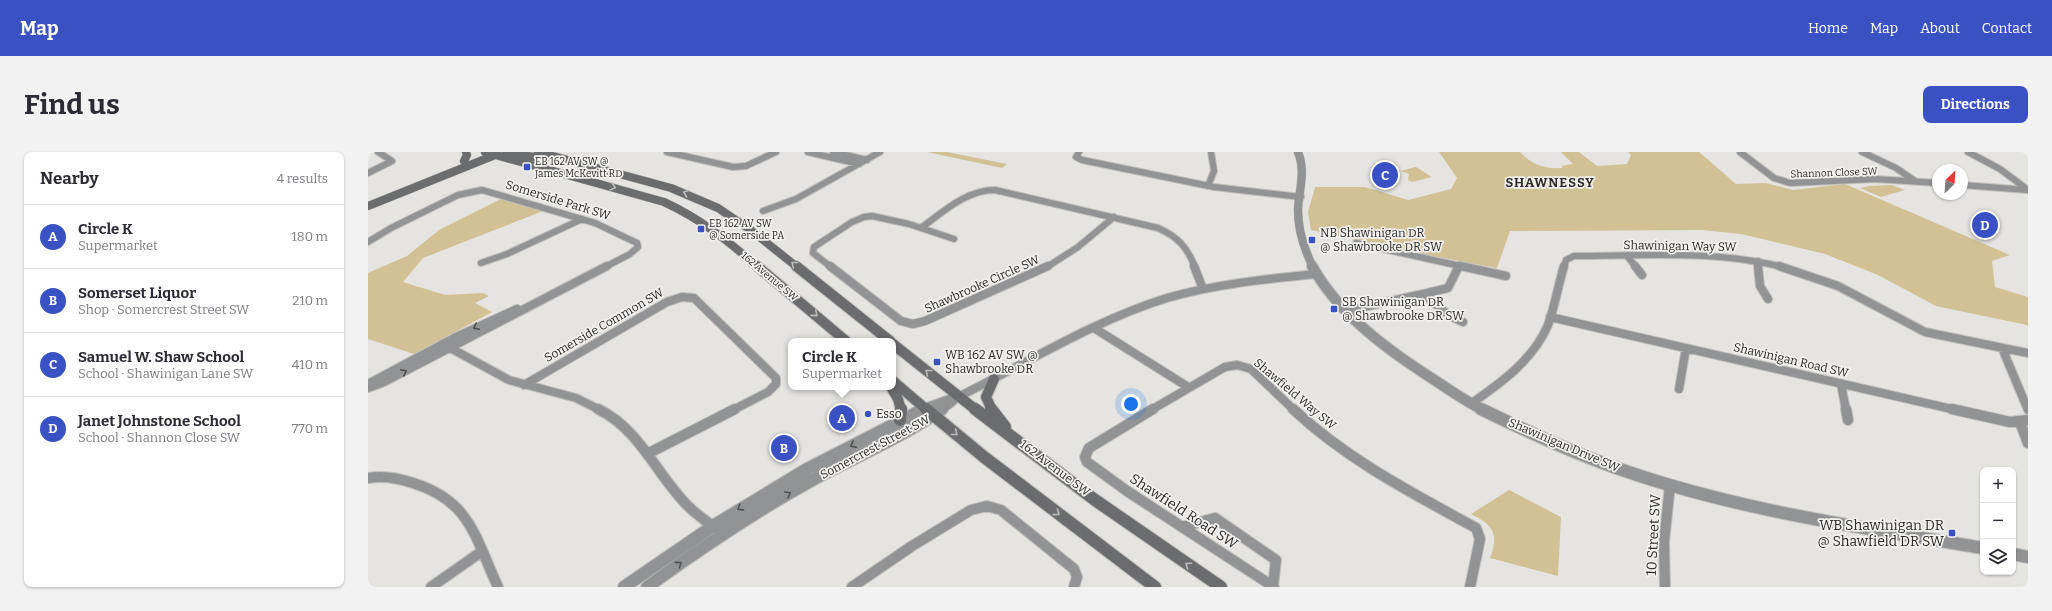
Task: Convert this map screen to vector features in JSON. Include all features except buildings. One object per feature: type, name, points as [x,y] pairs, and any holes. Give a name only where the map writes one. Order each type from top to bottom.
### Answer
[{"type":"main road","points":[[465,163],[467,155],[466,152]]},
{"type":"main road","points":[[368,206],[465,163],[486,152]]},
{"type":"main road","name":"162 Avenue SW","points":[[486,152],[506,155],[648,197],[695,217],[718,233],[842,338]]},
{"type":"main road","name":"162 Avenue SW","points":[[538,152],[671,188],[718,208],[752,231],[886,338]]},
{"type":"main road","points":[[368,199],[495,153]]},
{"type":"main road","points":[[465,163],[506,155],[590,166]]},
{"type":"main road","name":"162 Avenue SW","points":[[896,346],[958,396],[1103,504],[1221,587]]},
{"type":"main road","points":[[994,379],[986,397],[988,404],[1012,436]]},
{"type":"main road","points":[[896,384],[1028,491],[1155,587]]},
{"type":"main road","points":[[893,390],[901,402],[902,412],[900,420]]},
{"type":"street","points":[[368,173],[389,164],[392,161],[378,152]]},
{"type":"street","points":[[668,152],[738,168],[753,163],[776,152]]},
{"type":"street","points":[[808,152],[859,164]]},
{"type":"street","points":[[833,152],[867,160]]},
{"type":"street","points":[[764,211],[796,199],[880,152]]},
{"type":"street","points":[[1079,152],[1076,157],[1082,160],[1208,186],[1301,197]]},
{"type":"street","points":[[1208,186],[1214,171],[1214,159],[1211,152]]},
{"type":"street","name":"Shawinigan Drive SW","points":[[1298,152],[1303,167],[1304,176],[1298,211],[1300,236],[1317,274],[1345,311],[1393,352],[1424,374],[1472,403],[1549,441],[1635,474],[1670,485],[1775,512],[1980,547]]},
{"type":"street","name":"Shannon Close SW","points":[[1740,152],[1774,178],[1790,183],[1867,179],[1932,182]]},
{"type":"street","name":"Shannon Close SW","points":[[1862,152],[1896,168],[1915,181]]},
{"type":"street","points":[[1968,152],[2000,169],[2028,190]]},
{"type":"street","points":[[1968,185],[2028,190]]},
{"type":"street","points":[[921,228],[974,192],[986,189],[1156,227],[1180,241],[1191,254],[1203,289]]},
{"type":"street","name":"Somerside Park SW","points":[[368,242],[391,228],[451,198],[470,191],[486,191],[582,219],[614,231],[637,243],[638,249],[538,301],[368,384]]},
{"type":"street","name":"Shawbrooke Circle SW","points":[[921,228],[876,217],[862,218],[817,244],[812,252],[901,320],[910,324],[922,323],[1045,268],[1078,247],[1114,217]]},
{"type":"street","points":[[481,263],[507,254],[582,219]]},
{"type":"street","points":[[921,228],[940,233],[954,239]]},
{"type":"street","points":[[1356,243],[1506,276]]},
{"type":"street","name":"Shawinigan Way SW","points":[[1472,403],[1521,365],[1540,342],[1550,317],[1565,261],[1568,258],[1578,256],[1716,256],[1758,261],[1795,270],[1838,286],[1925,332],[2028,353]]},
{"type":"street","points":[[1627,256],[1642,276]]},
{"type":"street","points":[[1758,261],[1759,285],[1764,295],[1768,299]]},
{"type":"street","points":[[1345,311],[1448,288],[1459,265]]},
{"type":"street","points":[[958,396],[1094,328],[1147,305],[1203,289],[1317,274]]},
{"type":"street","points":[[1423,294],[1450,316],[1463,322]]},
{"type":"street","name":"Somerside Common SW","points":[[524,385],[667,302],[682,298],[694,298],[776,378],[776,384],[768,392],[647,454]]},
{"type":"street","name":"Shawinigan Road SW","points":[[1550,317],[2010,422],[2024,421]]},
{"type":"street","points":[[1094,328],[1188,387]]},
{"type":"street","points":[[447,346],[497,374],[524,385],[576,398],[609,414],[624,425],[689,507],[724,534]]},
{"type":"street","name":"Somerside Park SW","points":[[368,388],[384,382],[447,346]]},
{"type":"street","points":[[1679,389],[1686,348]]},
{"type":"street","points":[[2002,348],[2028,410]]},
{"type":"street","name":"Shawfield Way SW","points":[[1086,454],[1094,443],[1188,387],[1225,367],[1237,365],[1248,367],[1307,422],[1350,454],[1380,475],[1418,497],[1473,525],[1479,532],[1480,539],[1470,587]]},
{"type":"street","points":[[1841,384],[1848,420]]},
{"type":"street","name":"Somercrest Street SW","points":[[624,587],[713,526],[807,469],[900,420],[925,408],[958,396]]},
{"type":"street","name":"Somercrest Street SW","points":[[647,587],[724,534],[816,478],[934,415],[958,396]]},
{"type":"street","points":[[2024,421],[2028,443]]},
{"type":"street","name":"Shawfield Road SW","points":[[1086,454],[1087,462],[1182,527],[1274,587]]},
{"type":"street","points":[[368,478],[387,476],[434,490],[457,506],[466,518],[498,587]]},
{"type":"street","name":"10 Street SW","points":[[1665,587],[1664,542],[1670,485]]},
{"type":"street","points":[[852,587],[912,546],[971,510],[987,506],[1001,510],[1074,569],[1077,577],[1074,587]]},
{"type":"street","points":[[1182,527],[1215,518],[1276,560],[1274,587]]},
{"type":"street","points":[[431,587],[481,552]]},
{"type":"street","points":[[2016,555],[2028,557]]},
{"type":"shaded area","points":[[927,152],[947,152],[1007,164],[1002,168]]},
{"type":"shaded area","points":[[1439,152],[1520,152],[1529,160],[1544,167],[1563,168],[1561,166],[1573,164],[1561,152],[1579,152],[1597,166],[1627,164],[1631,155],[1628,152],[1699,152],[1736,184],[1766,183],[1793,190],[1845,184],[2010,255],[1992,261],[1995,287],[2028,297],[2028,327],[2027,325],[1936,306],[1878,275],[1825,254],[1741,234],[1702,230],[1510,231],[1497,268],[1411,252],[1311,230],[1308,212],[1315,187],[1365,187],[1408,200],[1451,189],[1457,178]]},
{"type":"shaded area","points":[[1416,167],[1432,177],[1412,182],[1408,180],[1409,174],[1401,171]]},
{"type":"shaded area","points":[[1892,185],[1905,190],[1881,197],[1860,188],[1869,186]]},
{"type":"shaded area","points":[[501,199],[543,211],[423,258],[403,282],[445,295],[483,293],[489,296],[475,303],[492,312],[414,354],[368,339],[368,273],[407,256],[439,230]]},
{"type":"shaded area","points":[[1509,490],[1561,517],[1558,576],[1490,558],[1494,542],[1492,531],[1489,526],[1471,514]]},
{"type":"place","name":"EB 162 AV SW @ James McKevitt RD","points":[[527,167]]},
{"type":"place","name":"Samuel W. Shaw School","points":[[1385,175]]},
{"type":"place","name":"Janet Johnstone School","points":[[1985,225]]},
{"type":"place","name":"EB 162 AV SW @ Somerside PA","points":[[701,229]]},
{"type":"place","name":"NB Shawinigan DR @ Shawbrooke DR SW","points":[[1312,240]]},
{"type":"place","name":"SB Shawinigan DR @ Shawbrooke DR SW","points":[[1334,309]]},
{"type":"place","name":"WB 162 AV SW @ Shawbrooke DR","points":[[937,362]]},
{"type":"place","name":"Esso","points":[[868,414]]},
{"type":"place","name":"Circle K","points":[[842,418]]},
{"type":"place","name":"Somerset Liquor","points":[[784,448]]},
{"type":"place","name":"WB Shawinigan DR @ Shawfield DR SW","points":[[1952,533]]},
{"type":"district","name":"SHAWNESSY","points":[[1550,182]]}]
